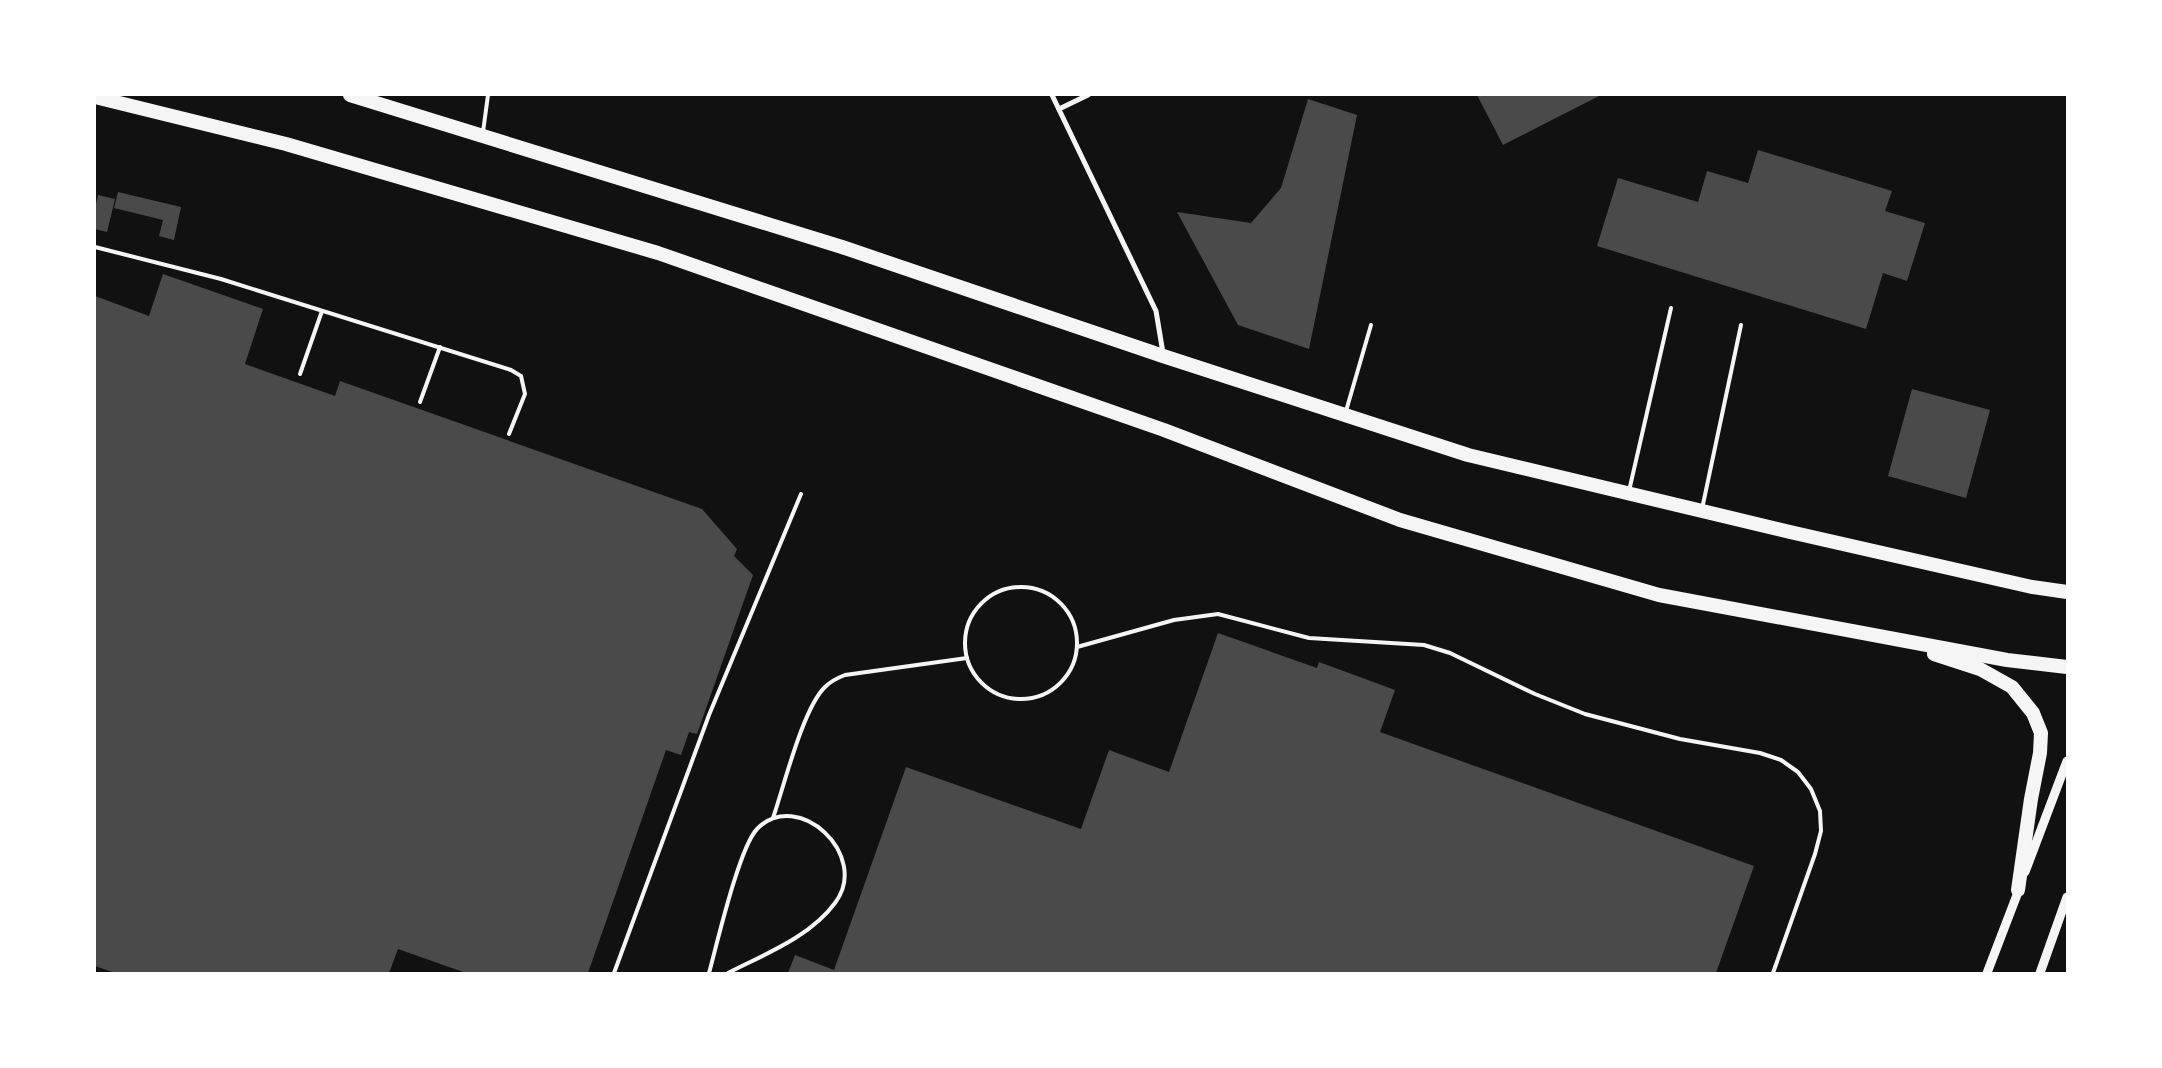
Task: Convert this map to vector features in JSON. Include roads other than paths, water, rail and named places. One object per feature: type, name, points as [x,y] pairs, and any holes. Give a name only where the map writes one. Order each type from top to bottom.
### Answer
[{"type":"highway","points":[[350,95],[482,134],[842,247],[1163,356],[1468,455],[1702,511],[2022,584],[2067,592]]},
{"type":"highway","points":[[95,97],[286,144],[658,253],[1164,430],[1400,520],[1659,595],[2007,660],[2067,667]]},
{"type":"highway","points":[[1885,638],[1980,669],[2012,687],[2033,713],[2041,733],[2040,753],[2031,799],[2018,890]]},
{"type":"street","points":[[1052,95],[1156,311],[1163,356]]},
{"type":"street","points":[[1059,109],[1088,95]]},
{"type":"street","points":[[1986,973],[2067,761]]},
{"type":"street","points":[[2040,973],[2067,897]]},
{"type":"lane","points":[[482,134],[488,95]]},
{"type":"lane","points":[[95,247],[221,279],[511,370],[520,376],[525,394],[509,434]]},
{"type":"lane","points":[[1628,494],[1671,308]]},
{"type":"lane","points":[[300,374],[322,310]]},
{"type":"lane","points":[[1344,416],[1371,325]]},
{"type":"lane","points":[[1702,511],[1741,325]]},
{"type":"lane","points":[[420,402],[440,347]]},
{"type":"lane","points":[[614,973],[709,715],[801,494]]},
{"type":"lane","points":[[1014,586],[1037,588],[1056,599],[1071,616],[1077,637],[1077,647],[1075,659],[1065,679],[1048,693],[1027,700],[1005,698],[985,687],[971,670],[964,649],[966,627],[976,607],[994,593],[1014,586]]},
{"type":"lane","points":[[1077,647],[1174,620],[1218,614],[1309,638],[1424,645],[1450,653],[1535,694],[1585,714],[1680,739],[1760,753],[1782,760],[1798,772],[1811,789],[1820,811],[1821,830],[1815,854],[1774,973]]},
{"type":"lane","points":[[773,818],[809,711],[824,687],[833,680],[845,676],[967,658]]},
{"type":"lane","points":[[709,973],[746,850],[756,830],[773,818],[796,816],[824,830],[840,850],[846,875],[837,902],[817,923],[791,940],[728,973]]}]
